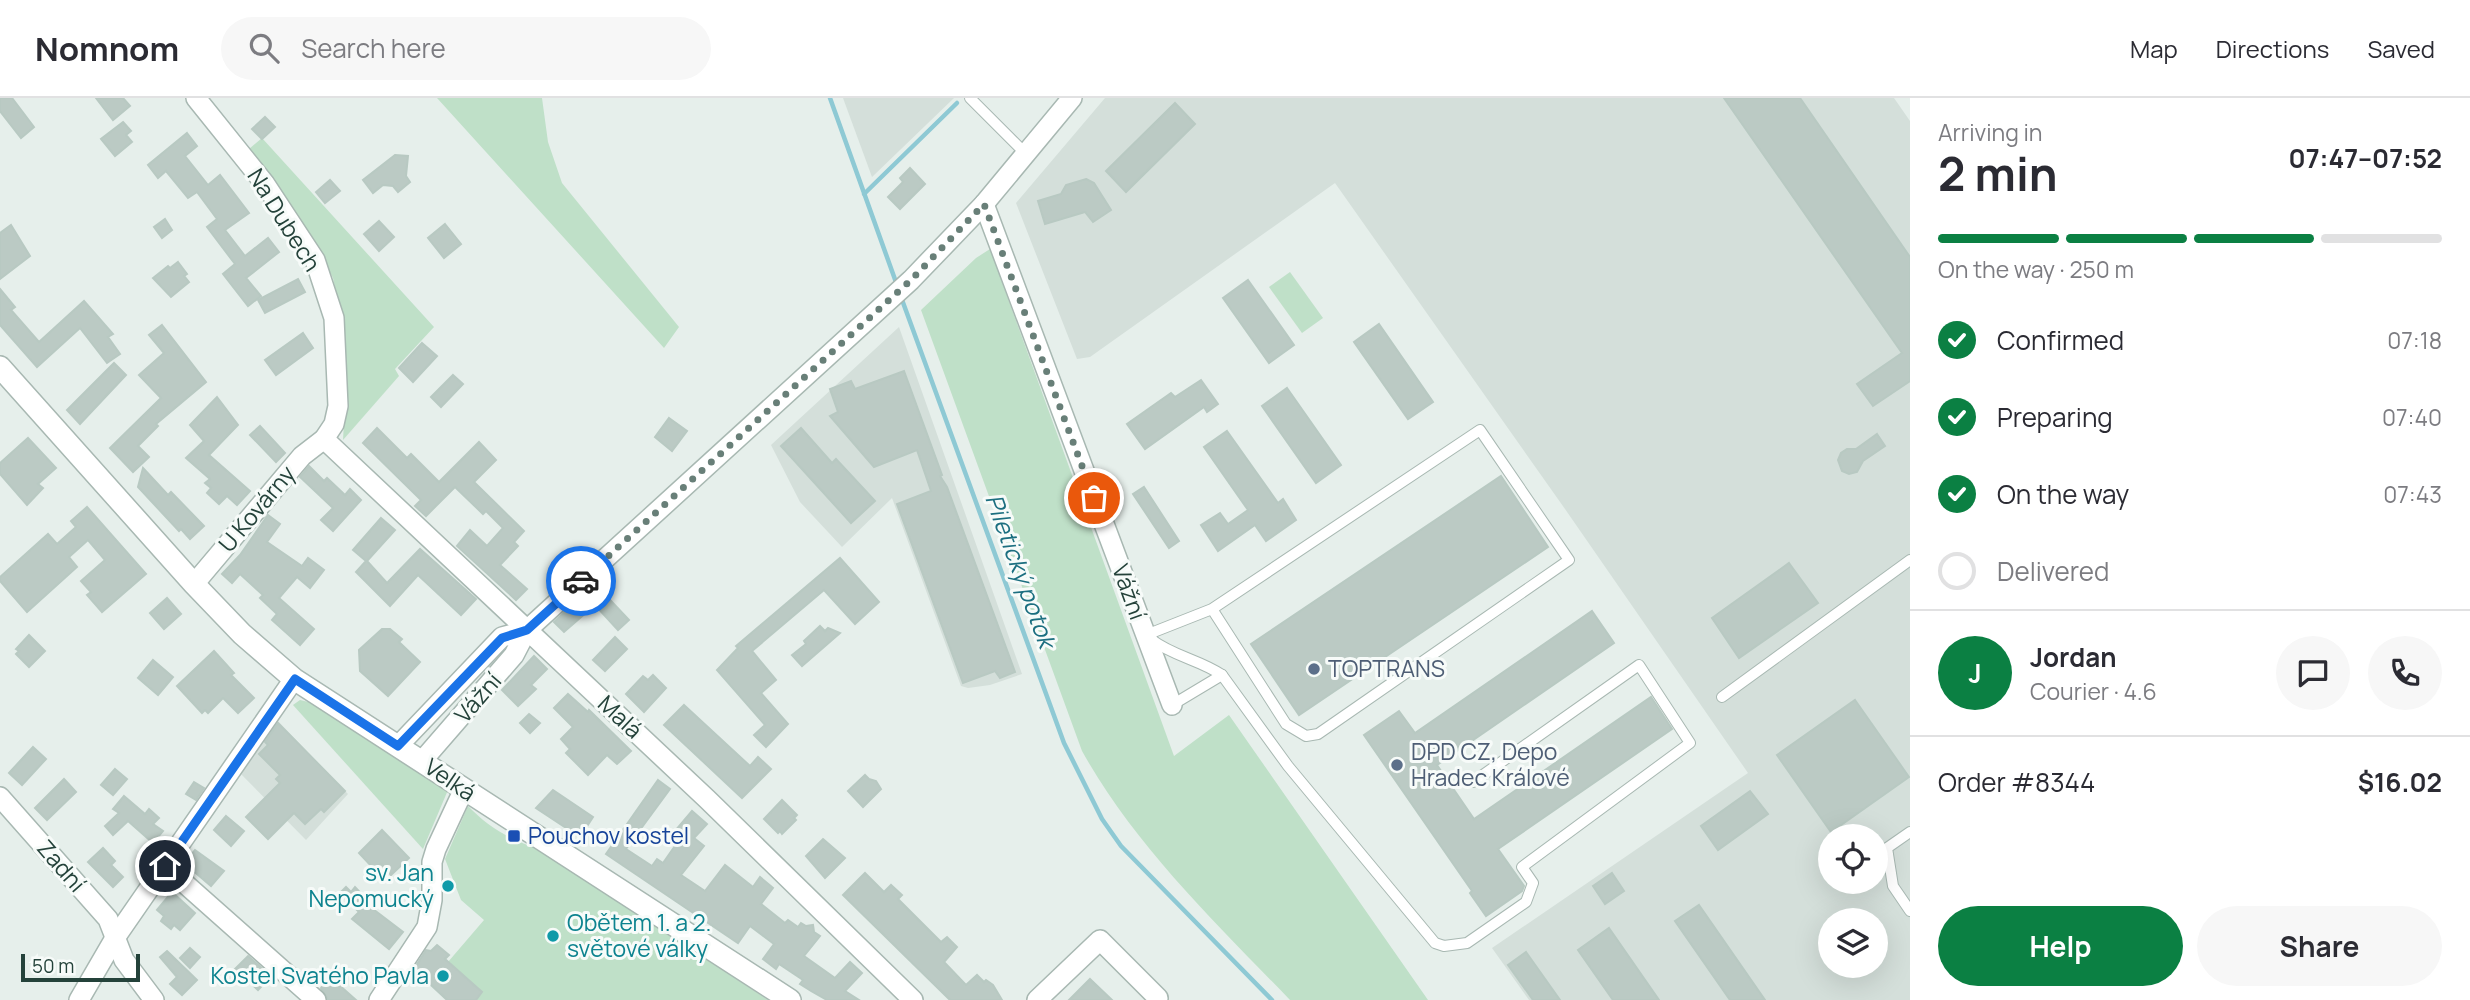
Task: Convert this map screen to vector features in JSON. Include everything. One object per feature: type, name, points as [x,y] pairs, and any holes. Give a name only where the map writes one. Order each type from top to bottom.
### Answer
[{"type":"street","name":"Na Dubech","points":[[196,98],[265,184],[315,260],[334,318],[338,406],[334,424],[324,439]]},
{"type":"street","name":"Vážní","points":[[422,761],[514,655],[527,630],[911,280],[984,204],[1072,98]]},
{"type":"street","name":"Vážní","points":[[984,204],[1172,705]]},
{"type":"street","name":"Velká","points":[[0,366],[194,584],[242,634],[295,679],[790,1000]]},
{"type":"street","name":"U Kovárny","points":[[194,584],[302,456],[324,439]]},
{"type":"street","name":"Malá","points":[[324,439],[707,799],[913,1000]]},
{"type":"street","name":"Vážní","points":[[398,746],[502,638],[527,630]]},
{"type":"street","points":[[79,1000],[115,938],[295,679]]},
{"type":"street","points":[[379,1000],[427,927],[432,900],[432,862],[464,789]]},
{"type":"street","name":"Zadní","points":[[0,797],[108,919],[124,960],[154,1000]]},
{"type":"street","points":[[165,866],[316,1000]]},
{"type":"street","points":[[1037,1000],[1100,940],[1158,998]]},
{"type":"lane","points":[[970,98],[1026,154]]},
{"type":"lane","points":[[1212,609],[1286,724],[1306,736],[1318,734],[1569,559],[1480,430],[1212,609],[1146,635],[1159,646],[1200,661],[1223,675],[1305,787],[1435,943],[1444,946],[1467,943],[1527,902],[1533,883],[1522,867],[1690,743],[1639,665],[1473,782]]},
{"type":"lane","points":[[1722,697],[1910,560]]},
{"type":"lane","points":[[1172,705],[1223,675]]},
{"type":"lane","points":[[1910,832],[1887,848],[1894,886],[1910,911]]},
{"type":"shaded area","points":[[843,98],[954,98],[872,177]]},
{"type":"shaded area","points":[[1105,98],[1894,98],[1910,121],[1910,1000],[1529,1000],[1492,948],[1748,773],[1335,183],[1090,357],[1077,359],[1016,203]]},
{"type":"shaded area","points":[[899,327],[1022,674],[990,685],[968,688],[961,686],[892,498],[842,547],[800,502],[771,445]]},
{"type":"shaded area","points":[[275,718],[348,794],[306,840],[238,771]]},
{"type":"green space","points":[[437,98],[542,98],[548,142],[562,183],[679,327],[664,348]]},
{"type":"green space","points":[[262,138],[434,327],[395,369],[399,376],[343,440],[345,405],[340,311],[333,278],[315,243],[249,149]]},
{"type":"green space","points":[[990,249],[1174,756],[1229,715],[1428,1000],[1290,1000],[1205,912],[1151,851],[1103,786],[1082,751],[921,310],[976,258]]},
{"type":"green space","points":[[1290,272],[1323,318],[1302,333],[1269,287]]},
{"type":"green space","points":[[300,700],[317,704],[448,790],[423,849],[293,705]]},
{"type":"green space","points":[[468,806],[492,826],[539,849],[768,1000],[476,1000],[482,992],[448,962],[484,920],[461,900],[445,859]]},
{"type":"building","points":[[0,98],[12,98],[34,127],[21,138],[0,111]]},
{"type":"building","points":[[96,98],[123,98],[130,106],[113,120]]},
{"type":"building","points":[[1724,98],[1800,98],[1910,257],[1910,381],[1873,406],[1857,384],[1902,353]]},
{"type":"building","points":[[1175,103],[1195,124],[1126,192],[1106,171]]},
{"type":"building","points":[[265,117],[275,127],[262,139],[252,129]]},
{"type":"building","points":[[123,122],[131,131],[126,135],[132,142],[115,156],[101,139]]},
{"type":"building","points":[[187,133],[197,146],[185,156],[208,185],[220,175],[249,213],[225,230],[245,256],[268,238],[279,252],[246,278],[261,296],[248,306],[223,274],[235,264],[207,227],[217,219],[197,192],[188,198],[166,171],[158,178],[148,165]]},
{"type":"building","points":[[395,155],[408,156],[406,176],[410,182],[398,192],[393,186],[383,185],[373,193],[363,180]]},
{"type":"building","points":[[910,168],[925,184],[900,209],[888,197],[903,182],[900,178]]},
{"type":"building","points":[[1086,179],[1094,183],[1111,210],[1093,222],[1085,212],[1045,224],[1038,201],[1061,194],[1066,185]]},
{"type":"building","points":[[330,180],[340,191],[325,203],[316,192]]},
{"type":"building","points":[[165,219],[172,230],[162,238],[154,227]]},
{"type":"building","points":[[379,221],[394,237],[379,251],[364,234]]},
{"type":"building","points":[[445,224],[461,244],[444,258],[428,238]]},
{"type":"building","points":[[11,225],[30,256],[0,279],[0,233]]},
{"type":"building","points":[[178,262],[187,274],[184,276],[189,282],[171,297],[153,278]]},
{"type":"building","points":[[298,279],[305,292],[265,313],[258,300]]},
{"type":"building","points":[[1248,280],[1294,345],[1269,363],[1223,298]]},
{"type":"building","points":[[0,289],[15,307],[11,310],[39,342],[84,301],[113,334],[108,337],[120,354],[107,363],[80,328],[37,367],[0,325]]},
{"type":"building","points":[[1379,324],[1433,402],[1408,419],[1354,342]]},
{"type":"building","points":[[162,325],[206,382],[156,424],[158,426],[138,446],[149,457],[133,472],[110,448],[161,398],[139,375],[164,353],[149,335]]},
{"type":"building","points":[[303,333],[313,348],[276,375],[265,360]]},
{"type":"building","points":[[422,343],[437,356],[413,382],[399,368]]},
{"type":"building","points":[[114,363],[126,375],[80,424],[67,410]]},
{"type":"building","points":[[904,371],[942,475],[940,476],[947,487],[1015,672],[1000,678],[995,671],[963,683],[897,504],[931,491],[917,450],[874,467],[830,416],[838,412],[830,389],[851,381],[855,389]]},
{"type":"building","points":[[453,375],[463,384],[441,407],[431,397]]},
{"type":"building","points":[[1201,380],[1218,404],[1207,412],[1204,407],[1145,449],[1127,424],[1171,393],[1175,397]]},
{"type":"building","points":[[1287,388],[1341,465],[1316,483],[1262,406]]},
{"type":"building","points":[[217,397],[238,425],[209,455],[250,491],[237,505],[227,496],[219,504],[207,493],[211,488],[205,483],[210,479],[186,458],[204,441],[190,425]]},
{"type":"building","points":[[669,418],[687,431],[672,451],[655,437]]},
{"type":"building","points":[[260,426],[285,453],[276,462],[250,435]]},
{"type":"building","points":[[377,428],[407,458],[411,454],[439,482],[479,442],[496,460],[474,482],[524,531],[514,542],[518,546],[500,565],[527,589],[516,600],[457,546],[470,530],[487,546],[503,528],[486,511],[483,514],[455,487],[426,516],[415,506],[421,500],[363,443]]},
{"type":"building","points":[[801,428],[832,463],[836,459],[875,501],[851,523],[781,446]]},
{"type":"building","points":[[1227,431],[1278,503],[1283,499],[1296,520],[1266,541],[1255,525],[1218,551],[1201,525],[1220,513],[1228,524],[1248,510],[1204,447]]},
{"type":"building","points":[[1877,434],[1885,446],[1863,461],[1857,472],[1849,474],[1842,471],[1838,460],[1841,453],[1847,449],[1856,449]]},
{"type":"building","points":[[28,438],[56,468],[38,484],[43,488],[27,505],[0,474],[0,463]]},
{"type":"building","points":[[309,466],[324,481],[327,478],[345,495],[350,489],[361,500],[333,531],[321,520],[333,508],[300,477]]},
{"type":"building","points":[[143,468],[168,495],[171,492],[204,526],[190,539],[181,529],[179,531],[138,487]]},
{"type":"building","points":[[1501,476],[1548,547],[1299,715],[1251,644]]},
{"type":"building","points":[[1144,487],[1179,541],[1169,548],[1133,494]]},
{"type":"building","points":[[87,507],[146,574],[102,612],[87,595],[91,592],[81,581],[105,560],[88,540],[69,557],[77,567],[27,612],[0,581],[0,577],[48,534],[57,544],[76,527],[71,521]]},
{"type":"building","points":[[268,515],[280,524],[267,542],[302,566],[308,558],[324,570],[310,588],[297,577],[279,598],[314,629],[300,645],[272,620],[277,614],[260,598],[263,595],[240,574],[232,583],[222,574],[240,555]]},
{"type":"building","points":[[381,518],[395,530],[367,561],[387,583],[420,549],[476,599],[461,615],[418,575],[390,606],[356,572],[366,561],[353,550]]},
{"type":"building","points":[[840,558],[879,602],[855,624],[824,590],[752,651],[776,680],[761,693],[788,724],[766,747],[754,735],[765,725],[717,670],[738,648],[736,646]]},
{"type":"building","points":[[1789,563],[1818,603],[1739,658],[1712,618]]},
{"type":"building","points":[[595,584],[629,620],[618,630],[595,605],[564,632],[554,622]]},
{"type":"building","points":[[167,598],[181,614],[164,629],[150,613]]},
{"type":"building","points":[[1592,611],[1614,643],[1437,765],[1474,819],[1651,697],[1672,729],[1498,849],[1524,886],[1522,891],[1486,916],[1470,893],[1472,891],[1364,735],[1399,711],[1415,733]]},
{"type":"building","points":[[820,626],[825,631],[828,628],[840,633],[802,666],[792,655],[806,644],[804,641]]},
{"type":"building","points":[[382,629],[390,629],[402,639],[399,642],[420,662],[388,696],[360,671],[359,650]]},
{"type":"building","points":[[29,635],[45,651],[29,667],[16,654],[19,651],[16,649]]},
{"type":"building","points":[[615,637],[627,649],[605,671],[593,660]]},
{"type":"building","points":[[214,651],[234,673],[231,675],[254,698],[238,713],[223,698],[208,713],[205,710],[202,713],[177,686]]},
{"type":"building","points":[[534,656],[547,669],[531,685],[536,689],[518,706],[502,690]]},
{"type":"building","points":[[153,660],[173,677],[158,695],[138,678]]},
{"type":"building","points":[[653,675],[666,688],[644,712],[626,694],[643,676],[648,680]]},
{"type":"building","points":[[568,694],[588,712],[589,710],[631,751],[617,764],[607,755],[588,775],[566,753],[570,749],[561,739],[573,727],[554,708]]},
{"type":"building","points":[[1855,700],[1909,777],[1842,824],[1825,824],[1777,755]]},
{"type":"building","points":[[684,705],[750,766],[758,757],[771,769],[742,798],[664,725]]},
{"type":"building","points":[[529,714],[540,723],[530,733],[520,723]]},
{"type":"building","points":[[278,723],[345,791],[324,812],[321,809],[305,824],[294,813],[268,839],[246,817],[280,783],[276,779],[280,775],[259,754],[268,745],[265,742]]},
{"type":"building","points":[[33,747],[46,759],[22,785],[9,773]]},
{"type":"building","points":[[115,769],[127,779],[113,795],[101,785]]},
{"type":"building","points":[[865,775],[876,781],[881,789],[863,807],[848,791]]},
{"type":"building","points":[[64,779],[76,792],[47,820],[35,808]]},
{"type":"building","points":[[658,780],[670,789],[626,849],[652,866],[657,859],[663,863],[677,843],[670,837],[692,811],[707,824],[694,838],[704,846],[681,875],[705,891],[725,865],[753,887],[760,877],[773,888],[761,904],[785,923],[788,920],[798,927],[801,923],[806,926],[813,925],[814,932],[820,936],[804,956],[835,978],[850,962],[862,973],[845,991],[859,1000],[827,1000],[811,991],[800,984],[803,980],[779,964],[776,969],[763,959],[774,944],[750,926],[738,943],[606,854]]},
{"type":"building","points":[[194,782],[204,788],[196,800],[186,794]]},
{"type":"building","points":[[553,790],[593,817],[580,837],[536,808]]},
{"type":"building","points":[[1750,791],[1768,814],[1718,850],[1701,826]]},
{"type":"building","points":[[124,796],[145,814],[149,809],[159,818],[153,824],[163,831],[153,843],[128,821],[113,835],[105,826],[119,813],[113,809]]},
{"type":"building","points":[[782,800],[797,815],[794,818],[796,820],[782,834],[764,819]]},
{"type":"building","points":[[226,816],[244,831],[231,846],[214,830]]},
{"type":"building","points":[[382,830],[409,858],[391,875],[381,864],[375,870],[359,853]]},
{"type":"building","points":[[823,839],[845,858],[825,878],[806,856]]},
{"type":"building","points":[[103,848],[115,861],[111,865],[123,877],[113,887],[88,862]]},
{"type":"building","points":[[195,850],[224,871],[211,886],[184,863]]},
{"type":"building","points":[[865,873],[884,892],[891,885],[902,895],[898,899],[941,942],[947,937],[957,947],[944,962],[966,985],[977,975],[984,982],[986,980],[993,985],[1002,1000],[950,1000],[843,895]]},
{"type":"building","points":[[1612,873],[1624,891],[1605,904],[1593,886]]},
{"type":"building","points":[[346,887],[351,892],[355,887],[371,904],[369,906],[403,932],[389,949],[352,919],[359,912],[340,893]]},
{"type":"building","points":[[172,892],[195,913],[180,930],[174,925],[171,929],[161,921],[164,916],[157,910]]},
{"type":"building","points":[[1699,905],[1765,1000],[1730,1000],[1675,921]]},
{"type":"building","points":[[1609,928],[1659,1000],[1613,1000],[1578,950]]},
{"type":"building","name":"Kostel Svatého Pavla","points":[[437,945],[449,955],[445,959],[482,992],[476,1000],[447,1000],[414,969],[426,950],[431,951]]},
{"type":"building","points":[[190,948],[200,957],[190,968],[180,958]]},
{"type":"building","points":[[167,951],[197,980],[182,995],[170,984],[177,977],[160,957]]},
{"type":"building","points":[[1526,952],[1560,1000],[1533,1000],[1508,965]]},
{"type":"building","points":[[248,956],[271,976],[258,990],[235,969]]},
{"type":"building","points":[[330,977],[356,1000],[328,1000],[321,988]]},
{"type":"building","points":[[1090,979],[1112,1000],[1069,1000]]},
{"type":"waterway","name":"Piletický potok","points":[[830,98],[897,285]]},
{"type":"waterway","points":[[864,194],[957,103]]},
{"type":"waterway","name":"Piletický potok","points":[[901,297],[1064,743],[1102,819],[1121,846],[1272,1000]]},
{"type":"way so far","points":[[581,581],[911,280],[984,204],[1094,498]]},
{"type":"place","name":"TOPTRANS","points":[[1314,669]]},
{"type":"place","name":"DPD CZ, Depo Hradec Králové","points":[[1397,765]]},
{"type":"place","name":"Pouchov kostel","points":[[514,836]]},
{"type":"place","name":"sv. Jan Nepomucký","points":[[448,886]]},
{"type":"place","name":"Obětem 1. a 2. světové války","points":[[553,936]]},
{"type":"place","name":"Kostel Svatého Pavla","points":[[443,976]]},
{"type":"route","points":[[165,866],[295,679],[398,746],[502,638],[527,630],[581,581]]}]
